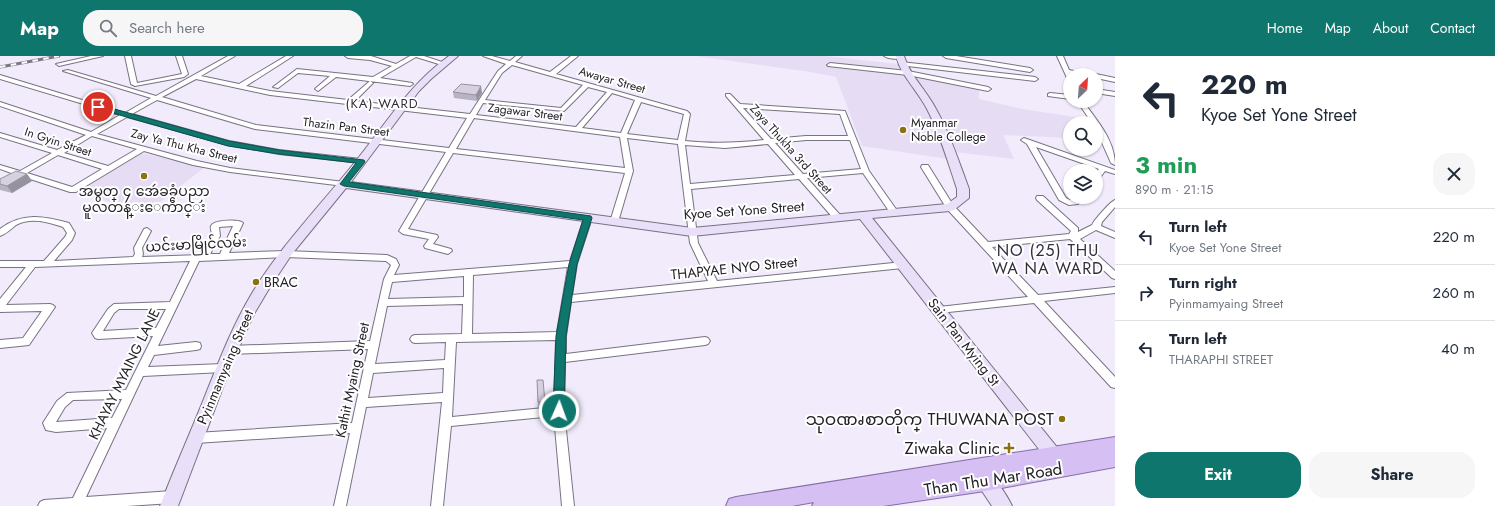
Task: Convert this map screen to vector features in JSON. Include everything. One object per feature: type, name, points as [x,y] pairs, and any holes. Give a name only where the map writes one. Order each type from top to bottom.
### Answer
[{"type":"main road","name":"Than Thu Mar Road","points":[[1058,462],[1115,445]]},
{"type":"main road","name":"Than Thu Mar Road","points":[[822,506],[980,475],[1058,462],[1115,459]]},
{"type":"main road","name":"Than Thu Mar Road","points":[[736,506],[980,475]]},
{"type":"street","points":[[59,64],[84,62],[100,56]]},
{"type":"street","points":[[128,56],[134,84],[137,86],[184,75],[185,74],[179,56]]},
{"type":"street","points":[[0,185],[19,173],[232,56]]},
{"type":"street","points":[[241,86],[290,56]]},
{"type":"street","points":[[348,56],[371,58],[397,66]]},
{"type":"street","points":[[350,102],[372,81],[414,56]]},
{"type":"street","points":[[418,56],[442,63]]},
{"type":"street","name":"Pyinmamyaing Street","points":[[171,501],[230,350],[247,313],[265,282],[286,254],[344,184],[423,82],[442,63],[454,56]]},
{"type":"street","name":"Awayar Street","points":[[490,56],[510,63],[685,112],[687,114],[681,142]]},
{"type":"street","points":[[448,251],[428,246],[434,237],[403,231],[480,101],[500,72],[519,56]]},
{"type":"street","points":[[552,74],[575,56]]},
{"type":"street","points":[[887,56],[1035,79]]},
{"type":"street","points":[[946,56],[1030,70]]},
{"type":"street","points":[[1060,56],[1065,68]]},
{"type":"street","points":[[900,59],[908,73],[925,96],[941,126],[963,189],[963,198],[950,207]]},
{"type":"street","points":[[830,65],[908,73],[988,89]]},
{"type":"street","name":"Thazin Pan Street","points":[[66,71],[255,127],[629,171]]},
{"type":"street","points":[[276,87],[297,71],[372,81],[410,84]]},
{"type":"street","points":[[318,89],[335,75]]},
{"type":"street","name":"Zagawar Street","points":[[197,76],[270,93],[471,116],[701,145],[725,146],[806,138],[852,138]]},
{"type":"street","points":[[0,77],[126,115],[228,143],[279,152],[361,162]]},
{"type":"street","points":[[1103,77],[1115,80]]},
{"type":"street","points":[[480,101],[562,110],[587,84]]},
{"type":"street","points":[[577,130],[611,91]]},
{"type":"street","points":[[1103,91],[1115,94]]},
{"type":"street","name":"Zaya Thukha 3rd Street","points":[[728,95],[838,218]]},
{"type":"street","points":[[1050,95],[1063,96]]},
{"type":"street","points":[[614,222],[629,171],[623,136],[639,99]]},
{"type":"street","name":"Zay Ya Thu Kha Street","points":[[0,104],[91,134],[196,163],[230,170],[344,184]]},
{"type":"street","points":[[737,106],[840,111],[844,114],[865,171],[894,212]]},
{"type":"street","points":[[1103,134],[1115,163]]},
{"type":"street","name":"In Gyin Street","points":[[0,135],[109,169]]},
{"type":"street","points":[[1063,200],[1027,141],[1093,164]]},
{"type":"street","points":[[681,142],[694,243],[714,284]]},
{"type":"street","points":[[0,167],[73,190],[143,148]]},
{"type":"street","points":[[925,167],[950,207],[1115,384]]},
{"type":"street","points":[[1104,168],[1115,172]]},
{"type":"street","points":[[687,187],[865,171]]},
{"type":"street","name":"Kyoe Set Yone Street","points":[[344,184],[692,232],[950,207]]},
{"type":"street","points":[[1040,198],[1075,230],[1073,237]]},
{"type":"street","points":[[1096,227],[1098,221],[1105,215],[1115,202]]},
{"type":"street","name":"Sain Pan Mying St","points":[[864,216],[1058,462]]},
{"type":"street","points":[[0,233],[10,224],[24,219],[34,218],[66,225],[71,233],[69,238],[46,264]]},
{"type":"street","points":[[568,506],[559,411],[561,336],[573,264],[588,218]]},
{"type":"street","name":"KHAYAY MYAING LANE","points":[[76,504],[173,305],[201,257],[216,236],[215,226],[220,224],[239,223],[223,256]]},
{"type":"street","points":[[986,245],[1073,237],[1096,227],[1115,235]]},
{"type":"street","points":[[136,260],[139,254],[138,248],[147,231]]},
{"type":"street","points":[[1073,237],[1115,276]]},
{"type":"street","name":"ယင်းမာမြိုင်လမ်း","points":[[0,264],[46,264],[286,254],[387,258],[393,261]]},
{"type":"street","name":"Kathit Myaing Street","points":[[340,506],[355,428],[388,279],[395,266],[393,261]]},
{"type":"street","points":[[0,308],[33,264]]},
{"type":"street","points":[[388,279],[573,264]]},
{"type":"street","name":"THAPYAE NYO Street","points":[[567,299],[903,265]]},
{"type":"street","points":[[467,338],[469,273]]},
{"type":"street","points":[[939,310],[1115,290]]},
{"type":"street","points":[[383,303],[468,300]]},
{"type":"street","points":[[160,332],[102,335],[98,335],[97,333],[111,311],[117,306],[173,305]]},
{"type":"street","points":[[0,308],[50,307],[26,342],[0,344]]},
{"type":"street","points":[[415,340],[561,336]]},
{"type":"street","points":[[437,506],[448,397],[451,339]]},
{"type":"street","points":[[560,359],[705,341]]},
{"type":"street","points":[[230,350],[373,345]]},
{"type":"street","points":[[151,351],[196,346]]},
{"type":"street","points":[[368,369],[450,364]]},
{"type":"street","points":[[140,372],[223,368]]},
{"type":"street","points":[[116,423],[50,427],[50,423],[61,404],[71,396],[130,394]]},
{"type":"street","points":[[361,403],[448,397]]},
{"type":"street","points":[[445,422],[559,411]]},
{"type":"street","points":[[196,438],[355,428]]},
{"type":"street","points":[[980,475],[1003,506]]},
{"type":"street","points":[[44,506],[171,501]]},
{"type":"shaded area","points":[[696,56],[824,56],[898,64],[921,95],[935,124],[948,159],[862,146],[836,77],[811,72]]},
{"type":"shaded area","points":[[913,75],[979,88],[979,99],[1022,109],[1069,116],[1063,116],[1063,138],[1003,135],[1014,159],[954,152],[945,126],[929,97]]},
{"type":"shaded area","points":[[141,153],[205,167],[150,210],[131,209],[77,191]]},
{"type":"building","points":[[461,84],[481,86],[476,95],[453,92]]},
{"type":"building","points":[[16,171],[27,174],[7,186],[0,184],[0,179]]},
{"type":"building","points":[[537,380],[543,380],[545,402],[538,402]]},
{"type":"railway","points":[[0,67],[59,56]]},
{"type":"place","name":"Myanmar Noble College","points":[[903,130]]},
{"type":"place","name":"အမွတ္ ၄ အေဴခခံပညာ မူလတန္းေကဵာင္း","points":[[144,176]]},
{"type":"place","name":"BRAC","points":[[256,282]]},
{"type":"place","name":"သုဝဏၧစာတိုက္ THUWANA POST","points":[[1062,419]]},
{"type":"place","name":"Ziwaka Clinic","points":[[1009,448]]},
{"type":"district","name":"(KA) WARD","points":[[382,103]]},
{"type":"district","name":"NO (25) THU WA NA WARD","points":[[1048,259]]},
{"type":"route","points":[[98,107],[228,143],[279,152],[361,162],[344,184],[588,218],[573,264],[561,336],[559,411]]}]
